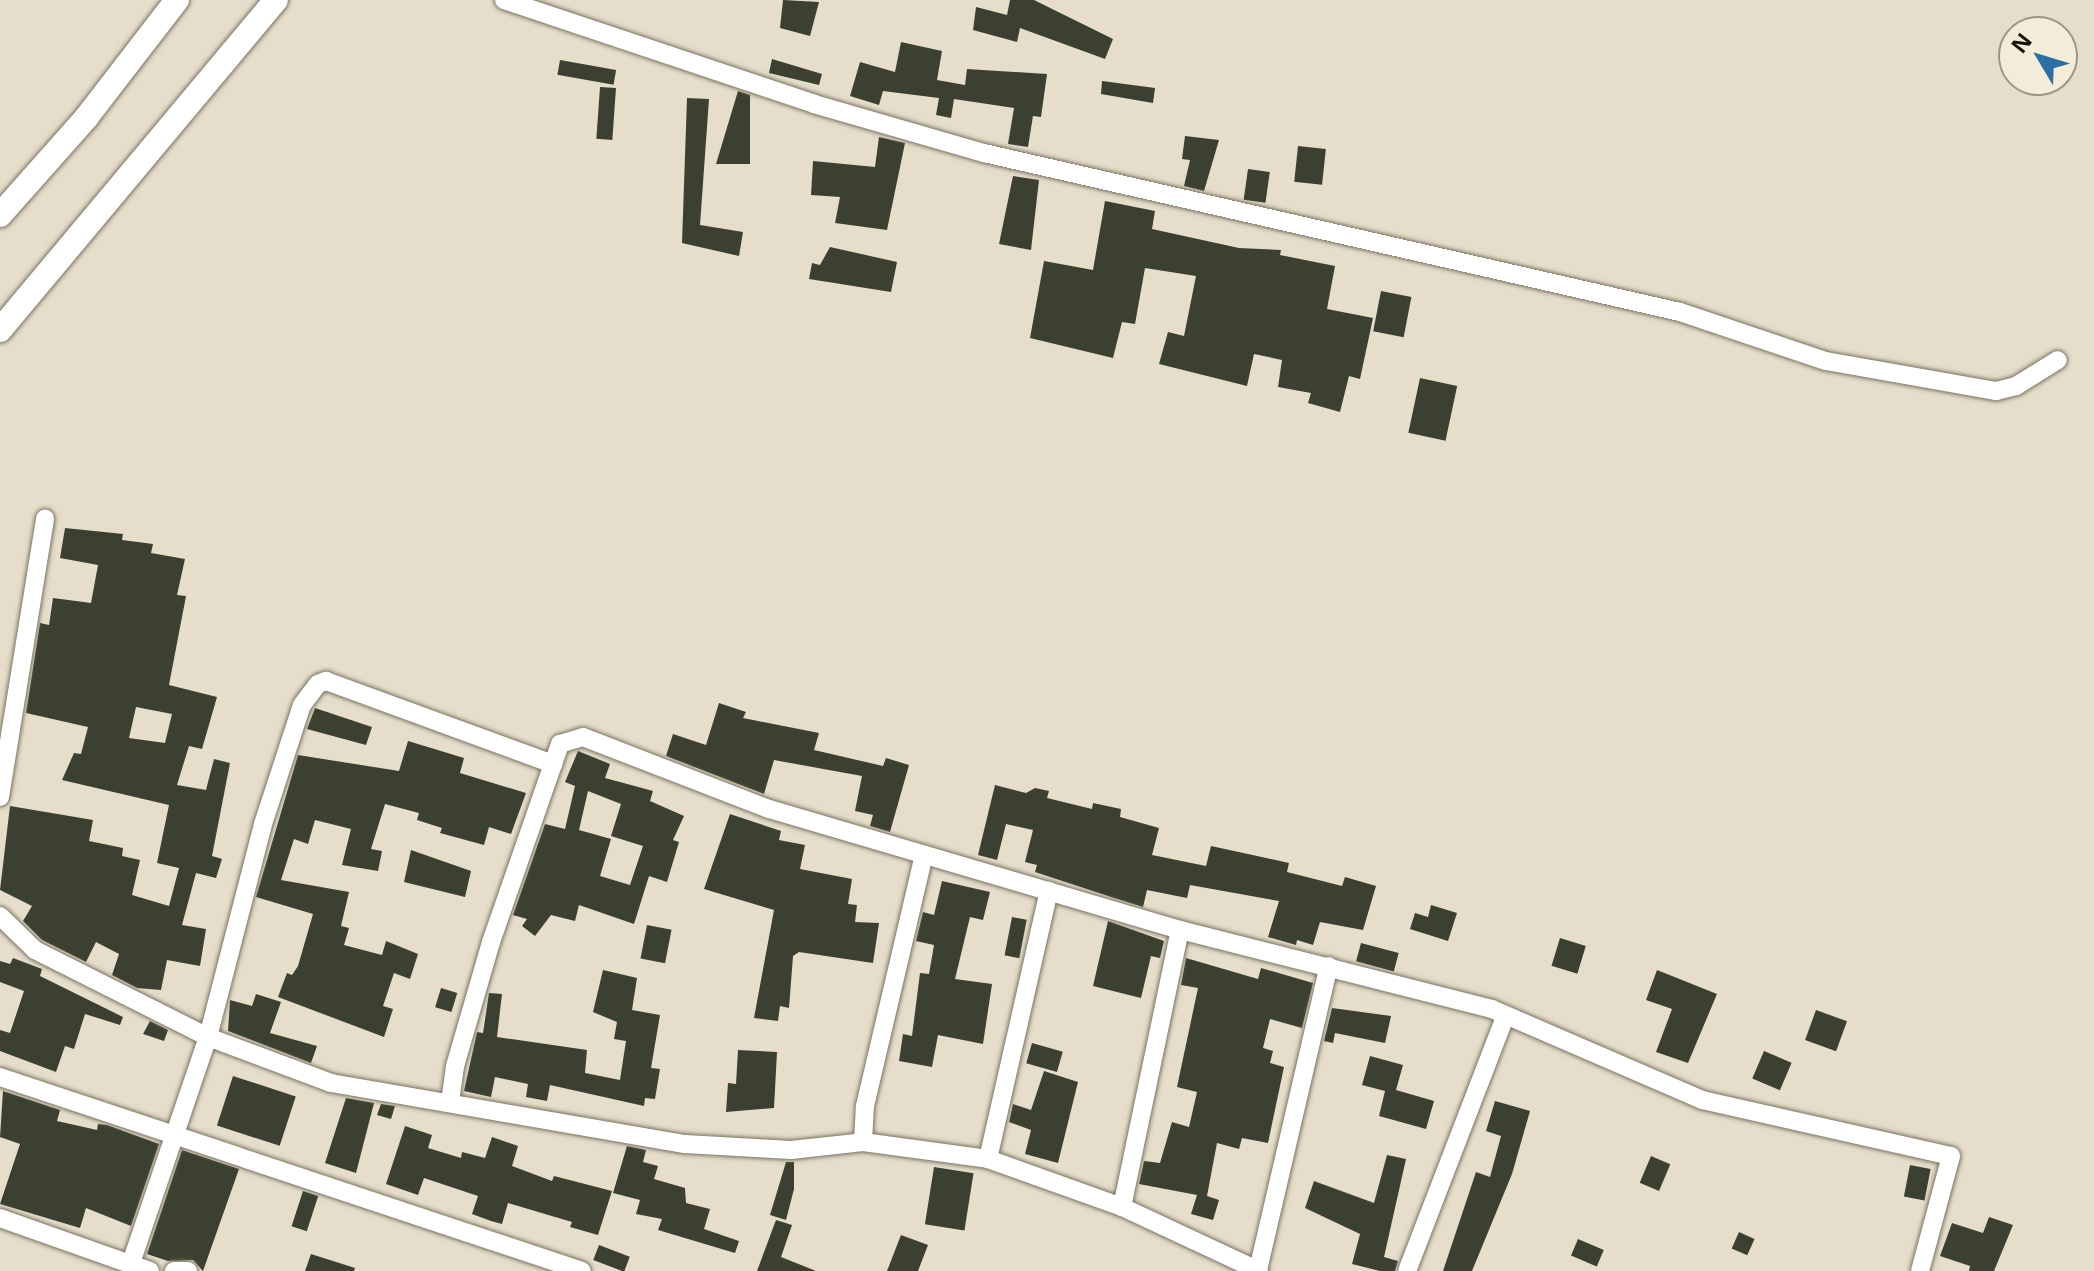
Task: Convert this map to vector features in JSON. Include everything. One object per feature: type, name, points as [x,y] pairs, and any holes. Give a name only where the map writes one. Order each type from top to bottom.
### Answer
[{"type":"main road","points":[[0,215],[86,118],[177,0]]},
{"type":"main road","points":[[0,330],[276,0]]},
{"type":"street","points":[[504,0],[814,104],[984,153],[1680,312],[1826,361],[1996,391],[2016,386],[2058,360]]},
{"type":"street","points":[[0,797],[45,519]]},
{"type":"street","points":[[131,1263],[208,1037],[268,809],[302,705],[318,684],[326,681],[553,764]]},
{"type":"street","points":[[450,1102],[455,1066],[491,942],[560,744],[583,737],[769,809],[1180,930],[1492,1009],[1702,1100],[1951,1156],[1920,1271]]},
{"type":"street","points":[[863,1142],[865,1106],[924,855]]},
{"type":"street","points":[[988,1159],[1049,891]]},
{"type":"street","points":[[0,916],[35,950],[208,1037],[331,1083],[685,1144],[791,1150],[863,1142],[988,1159],[1122,1207],[1259,1271],[1329,966]]},
{"type":"street","points":[[1122,1207],[1180,930]]},
{"type":"street","points":[[1407,1271],[1505,1017]]},
{"type":"street","points":[[0,1077],[582,1271]]},
{"type":"street","points":[[0,1218],[150,1271]]},
{"type":"street","points":[[174,1271],[188,1271]]},
{"type":"building","points":[[783,0],[819,2],[810,36],[780,28]]},
{"type":"building","points":[[1010,0],[1034,0],[1113,39],[1105,59],[1020,28],[1017,42],[973,30],[976,7],[1007,15]]},
{"type":"building","points":[[901,42],[942,51],[937,80],[965,85],[967,69],[1047,74],[1041,117],[1033,116],[1028,147],[1008,144],[1014,108],[954,99],[951,118],[936,115],[939,98],[883,91],[879,105],[850,96],[860,62],[895,72]]},
{"type":"building","points":[[772,59],[822,74],[819,85],[769,73]]},
{"type":"building","points":[[560,60],[616,70],[614,85],[557,75]]},
{"type":"building","points":[[1102,81],[1155,88],[1153,103],[1101,94]]},
{"type":"building","points":[[600,87],[616,88],[612,140],[596,139]]},
{"type":"building","points":[[738,91],[750,95],[750,164],[716,164]]},
{"type":"building","points":[[687,98],[709,99],[700,225],[743,232],[739,256],[682,243]]},
{"type":"building","points":[[1185,136],[1219,140],[1204,191],[1184,186],[1190,160],[1182,159]]},
{"type":"building","points":[[879,137],[905,143],[887,230],[835,223],[840,197],[811,195],[813,161],[875,167]]},
{"type":"building","points":[[1298,146],[1326,149],[1322,185],[1294,182]]},
{"type":"building","points":[[1248,169],[1270,172],[1265,203],[1244,200]]},
{"type":"building","points":[[1013,176],[1039,180],[1031,250],[999,244]]},
{"type":"building","points":[[1105,201],[1155,211],[1152,229],[1239,248],[1281,250],[1280,255],[1335,266],[1327,309],[1373,318],[1360,379],[1349,376],[1340,412],[1308,403],[1311,393],[1278,387],[1282,360],[1254,354],[1247,386],[1159,364],[1168,332],[1184,336],[1196,276],[1145,268],[1135,324],[1122,322],[1113,358],[1030,338],[1044,261],[1093,270]]},
{"type":"building","points":[[830,247],[897,262],[891,292],[809,279],[812,263],[820,265]]},
{"type":"building","points":[[1381,291],[1411,297],[1404,337],[1373,331]]},
{"type":"building","points":[[1420,378],[1457,386],[1446,441],[1408,433]]},
{"type":"building","points":[[65,528],[123,534],[122,540],[153,544],[151,553],[185,559],[177,595],[186,596],[169,685],[217,697],[202,749],[189,746],[177,785],[206,790],[214,759],[230,763],[212,856],[222,859],[216,878],[196,873],[182,925],[206,929],[200,966],[167,960],[161,990],[137,988],[112,975],[119,954],[96,942],[86,962],[42,940],[23,921],[32,906],[0,890],[10,806],[93,820],[89,841],[123,848],[122,856],[140,860],[132,895],[169,906],[179,868],[157,863],[169,805],[62,780],[74,753],[81,754],[88,727],[26,713],[40,623],[49,625],[53,598],[91,603],[98,565],[60,558]],"holes":[[[136,707],[172,714],[165,743],[129,738]]]},
{"type":"building","points":[[719,703],[746,712],[743,718],[819,733],[814,750],[883,766],[886,758],[909,765],[890,832],[870,826],[873,815],[855,811],[862,776],[774,760],[764,794],[666,756],[673,734],[706,745]]},
{"type":"building","points":[[315,708],[372,727],[366,745],[307,729]]},
{"type":"building","points":[[408,741],[464,758],[460,773],[526,793],[511,834],[489,827],[484,845],[440,833],[442,828],[417,820],[419,813],[385,804],[371,849],[382,851],[378,871],[342,865],[351,829],[315,820],[308,844],[294,839],[281,880],[349,892],[341,926],[349,928],[344,945],[382,955],[386,941],[418,954],[410,979],[394,973],[383,1006],[393,1009],[384,1037],[278,997],[287,973],[292,975],[298,966],[313,914],[256,897],[298,755],[399,771]]},
{"type":"building","points":[[578,751],[610,764],[605,778],[653,791],[650,801],[684,816],[673,840],[679,842],[667,882],[649,876],[634,924],[579,905],[575,921],[551,915],[535,936],[522,926],[527,919],[513,915],[545,824],[565,829],[575,786],[565,782]],"holes":[[[588,791],[621,804],[611,836],[643,846],[630,885],[600,876],[611,839],[579,830]]]},
{"type":"building","points":[[995,785],[1026,793],[1035,788],[1049,791],[1047,798],[1092,809],[1093,803],[1121,809],[1120,817],[1159,828],[1152,855],[1206,866],[1211,846],[1289,863],[1287,872],[1342,886],[1345,877],[1376,886],[1363,930],[1320,922],[1313,945],[1297,940],[1296,945],[1268,937],[1279,901],[1190,885],[1187,898],[1147,890],[1143,907],[1035,872],[1037,865],[1025,862],[1033,830],[1006,824],[997,860],[978,855]]},
{"type":"building","points":[[730,814],[781,831],[779,840],[805,845],[800,869],[852,879],[848,904],[857,905],[855,922],[879,923],[873,963],[799,952],[793,956],[789,1008],[780,1006],[778,1021],[754,1018],[774,910],[704,889]]},
{"type":"building","points":[[411,850],[471,871],[465,897],[404,882]]},
{"type":"building","points":[[942,881],[990,892],[983,920],[970,917],[955,979],[992,984],[983,1044],[938,1035],[932,1067],[899,1061],[903,1034],[912,1036],[920,973],[929,974],[934,945],[916,941],[923,912],[934,915]]},
{"type":"building","points":[[1431,905],[1457,913],[1448,941],[1410,929],[1415,913],[1428,917]]},
{"type":"building","points":[[1012,917],[1027,920],[1019,958],[1005,955]]},
{"type":"building","points":[[1108,921],[1164,941],[1160,958],[1151,956],[1141,998],[1093,986]]},
{"type":"building","points":[[647,925],[672,930],[665,963],[641,958]]},
{"type":"building","points":[[1560,938],[1586,946],[1577,974],[1552,966]]},
{"type":"building","points":[[1361,943],[1399,953],[1394,971],[1356,961]]},
{"type":"building","points":[[13,958],[42,969],[40,976],[123,1017],[120,1025],[85,1014],[74,1049],[65,1046],[56,1072],[0,1051],[0,1030],[10,1033],[24,991],[0,982],[0,961],[10,964]]},
{"type":"building","points":[[1186,958],[1258,979],[1261,968],[1313,983],[1302,1028],[1270,1019],[1263,1048],[1273,1051],[1270,1063],[1284,1067],[1268,1143],[1242,1138],[1239,1149],[1217,1143],[1207,1196],[1219,1200],[1213,1220],[1191,1214],[1197,1195],[1139,1184],[1144,1161],[1160,1163],[1172,1122],[1189,1127],[1197,1092],[1177,1087],[1198,988],[1181,985]]},
{"type":"building","points":[[603,970],[637,978],[632,1010],[660,1015],[651,1068],[660,1069],[655,1099],[645,1098],[644,1106],[550,1085],[547,1101],[526,1097],[528,1084],[495,1077],[491,1097],[464,1091],[477,1032],[483,1033],[489,993],[502,994],[497,1037],[587,1050],[585,1073],[620,1080],[626,1041],[614,1039],[617,1022],[593,1012]]},
{"type":"building","points":[[1657,970],[1717,994],[1688,1063],[1656,1052],[1672,1009],[1646,1000]]},
{"type":"building","points":[[441,988],[457,993],[451,1012],[435,1007]]},
{"type":"building","points":[[256,994],[281,1002],[270,1033],[317,1046],[311,1063],[228,1031],[230,1000],[252,1006]]},
{"type":"building","points":[[1332,1008],[1391,1016],[1385,1043],[1335,1033],[1333,1043],[1324,1041]]},
{"type":"building","points":[[1816,1010],[1847,1021],[1836,1051],[1805,1040]]},
{"type":"building","points":[[150,1021],[168,1030],[164,1041],[143,1034]]},
{"type":"building","points":[[1032,1043],[1063,1052],[1057,1072],[1026,1063]]},
{"type":"building","points":[[738,1050],[777,1052],[774,1108],[726,1112],[728,1083],[736,1084]]},
{"type":"building","points":[[1764,1051],[1792,1063],[1780,1090],[1752,1079]]},
{"type":"building","points":[[1370,1056],[1403,1065],[1396,1090],[1434,1101],[1426,1129],[1379,1116],[1385,1091],[1362,1085]]},
{"type":"building","points":[[1044,1071],[1078,1082],[1058,1163],[1025,1154],[1031,1130],[1009,1122],[1013,1104],[1031,1110]]},
{"type":"building","points":[[233,1076],[296,1096],[280,1146],[217,1125]]},
{"type":"building","points":[[3,1091],[60,1110],[57,1121],[97,1130],[98,1124],[107,1125],[159,1144],[131,1226],[86,1208],[80,1228],[0,1204],[20,1144],[0,1137]]},
{"type":"building","points":[[346,1098],[374,1103],[356,1173],[325,1163]]},
{"type":"building","points":[[1495,1101],[1530,1111],[1512,1174],[1472,1271],[1443,1271],[1476,1172],[1490,1177],[1501,1136],[1486,1131]]},
{"type":"building","points":[[381,1104],[395,1106],[391,1119],[377,1115]]},
{"type":"building","points":[[405,1126],[432,1135],[428,1148],[461,1158],[462,1152],[485,1158],[492,1137],[518,1146],[512,1166],[552,1181],[554,1176],[612,1191],[598,1235],[570,1227],[572,1222],[508,1203],[502,1224],[491,1221],[472,1214],[478,1196],[424,1178],[418,1195],[386,1184]]},
{"type":"building","points":[[627,1146],[646,1150],[643,1162],[658,1166],[654,1179],[685,1188],[686,1203],[710,1209],[704,1229],[739,1241],[735,1253],[658,1230],[662,1219],[636,1214],[640,1200],[613,1193]]},
{"type":"building","points":[[182,1150],[239,1169],[203,1271],[193,1260],[168,1261],[147,1254]]},
{"type":"building","points":[[1387,1155],[1406,1159],[1384,1257],[1398,1261],[1395,1271],[1380,1271],[1352,1264],[1360,1234],[1305,1208],[1314,1181],[1374,1203]]},
{"type":"building","points":[[1651,1156],[1670,1164],[1659,1191],[1640,1183]]},
{"type":"building","points":[[786,1162],[794,1162],[794,1189],[786,1220],[770,1215]]},
{"type":"building","points":[[1910,1165],[1931,1169],[1925,1200],[1904,1196]]},
{"type":"building","points":[[934,1167],[974,1173],[964,1231],[925,1224]]},
{"type":"building","points":[[303,1191],[318,1196],[307,1231],[292,1226]]},
{"type":"building","points":[[1989,1217],[2013,1225],[1994,1271],[1969,1271],[1970,1266],[1940,1256],[1952,1223],[1983,1233]]},
{"type":"building","points":[[776,1220],[792,1225],[781,1257],[816,1271],[757,1271]]},
{"type":"building","points":[[1739,1232],[1755,1239],[1747,1255],[1732,1248]]},
{"type":"building","points":[[901,1235],[928,1245],[918,1271],[887,1271]]},
{"type":"building","points":[[1578,1239],[1604,1250],[1597,1267],[1571,1256]]},
{"type":"building","points":[[599,1245],[630,1257],[624,1271],[593,1260]]},
{"type":"building","points":[[311,1254],[355,1268],[354,1271],[305,1271]]}]
